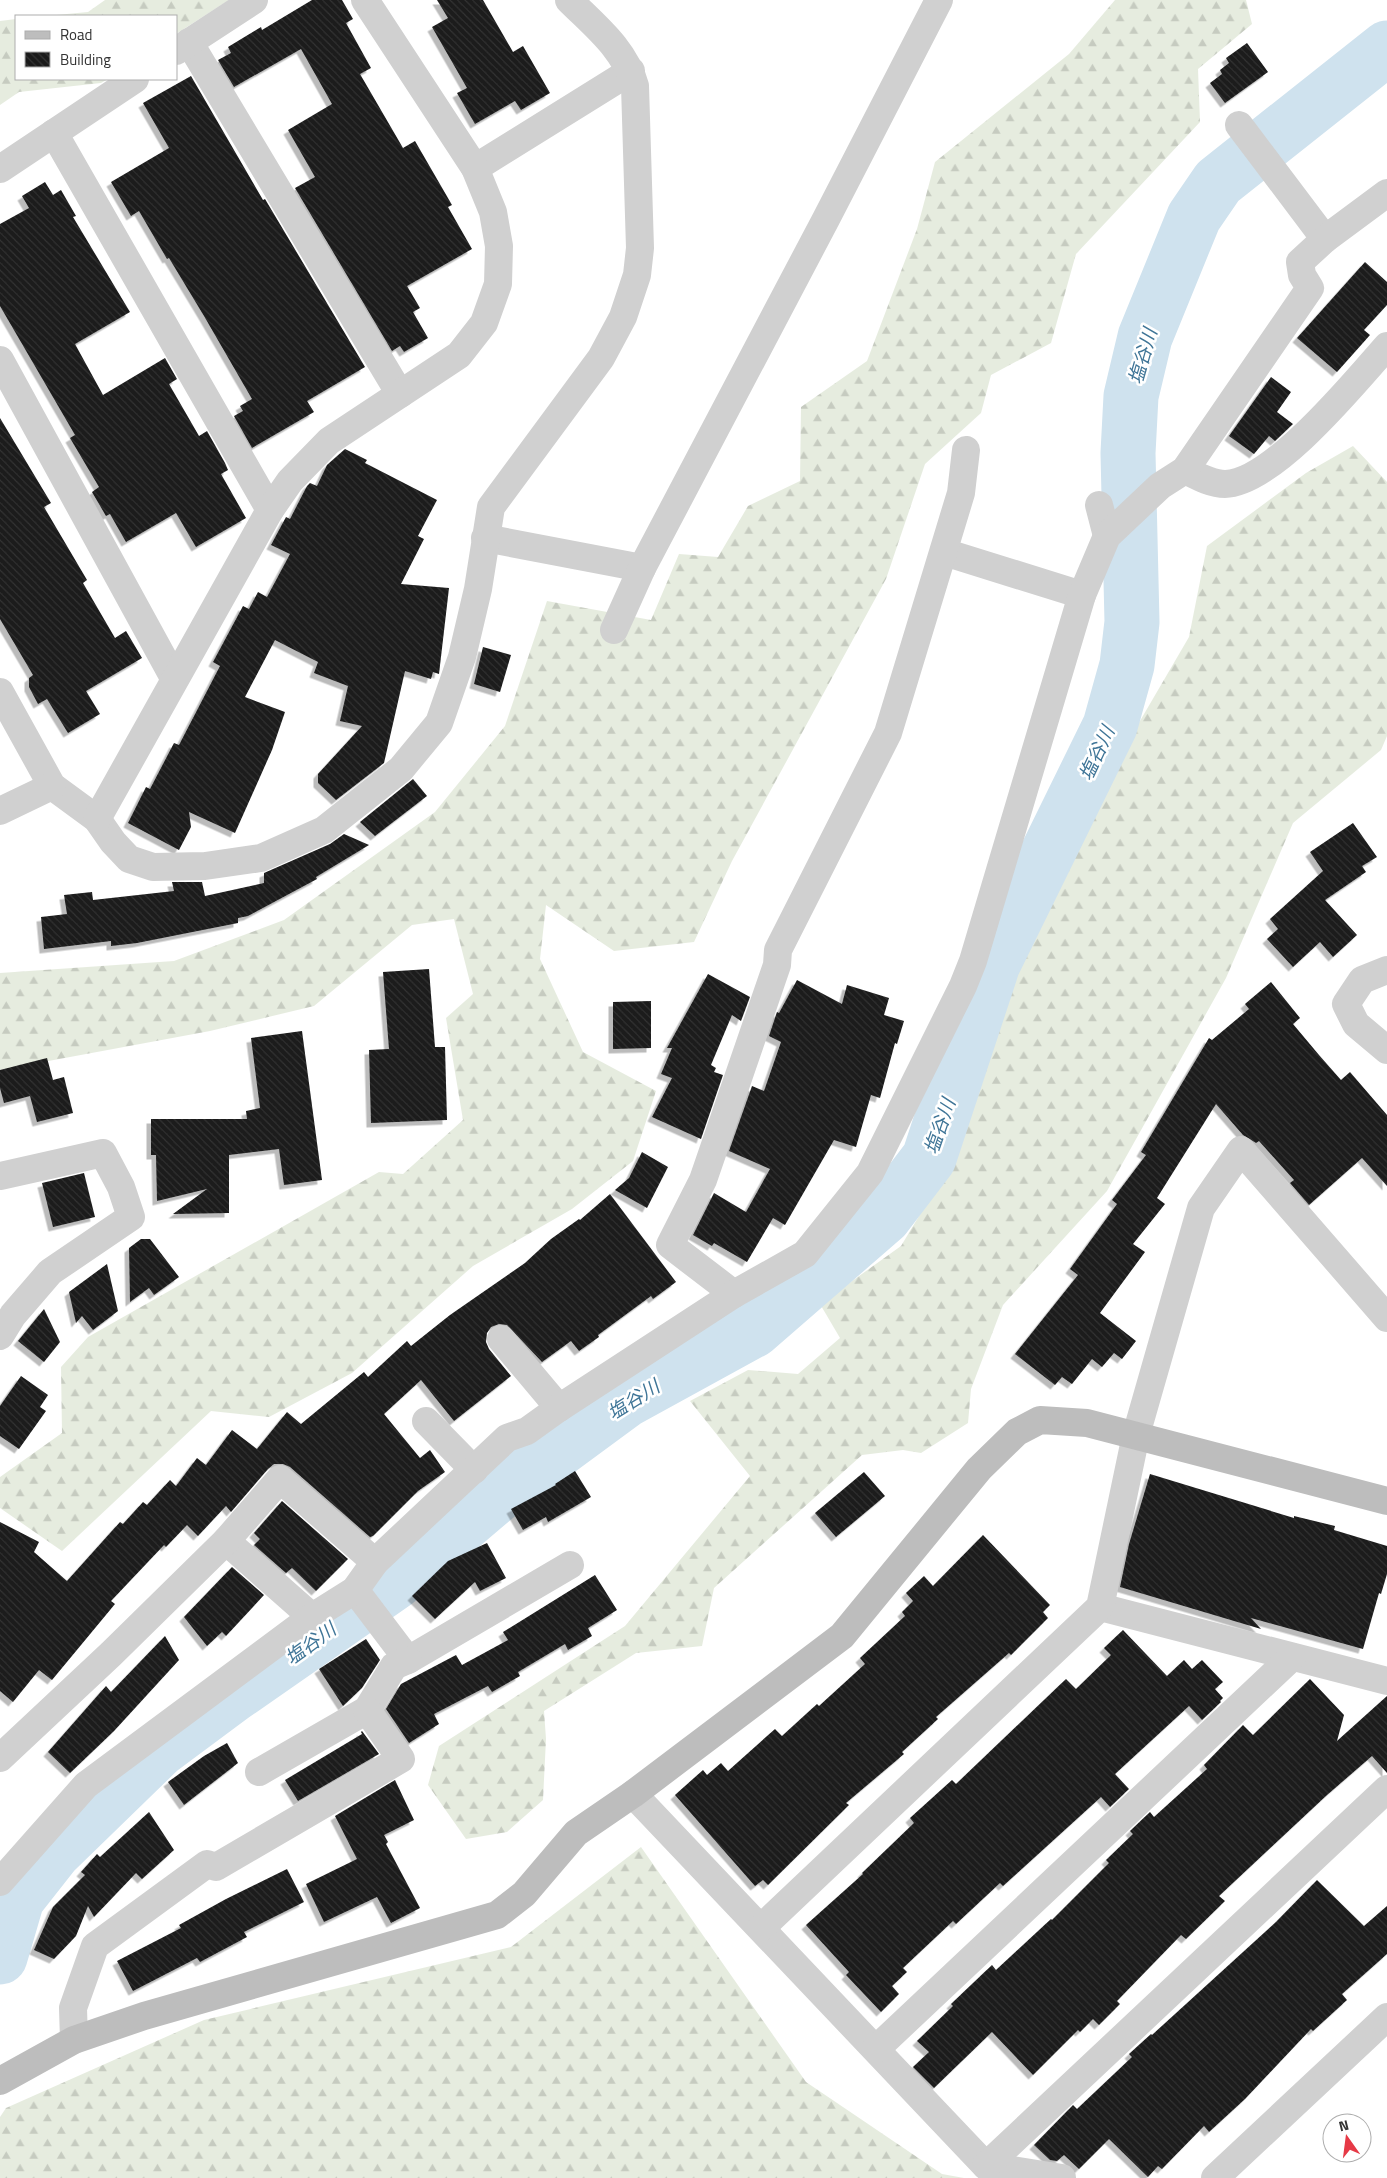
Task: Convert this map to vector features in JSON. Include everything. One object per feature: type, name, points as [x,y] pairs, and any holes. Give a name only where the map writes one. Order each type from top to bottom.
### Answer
[{"type":"street","points":[[254,0],[183,46],[400,394]]},
{"type":"street","points":[[97,819],[174,678],[270,510],[290,481],[329,441],[459,355],[484,323],[498,284],[499,246],[493,212],[475,168],[365,0]]},
{"type":"street","points":[[0,692],[52,786],[97,819],[113,842],[130,859],[152,867],[205,866],[261,858],[324,830],[401,769],[439,723],[462,657],[478,589],[491,507],[601,358],[623,317],[637,275],[640,213],[635,86],[631,72],[615,45],[569,0]]},
{"type":"street","points":[[614,630],[642,568],[939,0]]},
{"type":"street","points":[[475,168],[631,72]]},
{"type":"street","points":[[0,169],[134,80]]},
{"type":"street","points":[[1239,125],[1325,239]]},
{"type":"street","points":[[54,133],[270,510]]},
{"type":"street","points":[[0,1882],[86,1785],[312,1617],[354,1590],[375,1562],[507,1438],[527,1432],[559,1408],[734,1294],[805,1254],[870,1173],[963,986],[973,961],[1082,595],[1108,536],[1160,486],[1185,470],[1310,288],[1302,275],[1300,262],[1325,239],[1387,193]]},
{"type":"street","points":[[1185,470],[1204,480],[1224,484],[1242,481],[1258,472],[1278,458],[1325,414],[1387,346]]},
{"type":"street","points":[[0,360],[174,678]]},
{"type":"street","points":[[734,1294],[670,1245],[703,1180],[777,965],[778,950],[888,733],[961,493],[966,450]]},
{"type":"street","points":[[1098,505],[1108,536]]},
{"type":"street","points":[[485,538],[642,568]]},
{"type":"street","points":[[944,552],[1082,595]]},
{"type":"street","points":[[0,811],[52,786]]},
{"type":"street","points":[[1385,1044],[1356,1024],[1346,1004],[1362,980],[1387,970]]},
{"type":"street","points":[[761,1928],[1100,1607],[1136,1434],[1201,1208],[1241,1150],[1387,1318]]},
{"type":"street","points":[[0,1176],[103,1153],[120,1186],[131,1217],[50,1272],[13,1315],[0,1336]]},
{"type":"street","points":[[501,1338],[559,1408]]},
{"type":"street","points":[[0,2081],[74,2040],[144,2016],[497,1915],[524,1894],[576,1833],[633,1794],[842,1636],[979,1469],[1017,1432],[1040,1420],[1087,1423],[1136,1434],[1387,1501]]},
{"type":"street","points":[[426,1421],[474,1470]]},
{"type":"street","points":[[0,1758],[111,1654],[226,1541],[280,1479],[375,1562]]},
{"type":"street","points":[[226,1541],[312,1617]]},
{"type":"street","points":[[259,1772],[367,1710],[394,1666],[408,1660],[570,1565]]},
{"type":"street","points":[[354,1590],[408,1660]]},
{"type":"street","points":[[1100,1607],[1387,1682]]},
{"type":"street","points":[[876,2049],[1292,1657]]},
{"type":"street","points":[[74,2040],[73,2008],[94,1946],[207,1864],[216,1867],[401,1759],[367,1710]]},
{"type":"street","points":[[986,2166],[1387,1790]]},
{"type":"street","points":[[633,1794],[986,2166],[1062,2178]]},
{"type":"street","points":[[1215,2178],[1387,2017]]},
{"type":"green space","points":[[105,0],[229,0],[178,33],[178,15],[56,15],[88,12]]},
{"type":"green space","points":[[1115,0],[1246,0],[1252,24],[1198,69],[1200,122],[1076,254],[1051,343],[991,375],[981,413],[925,464],[886,579],[732,861],[694,942],[614,951],[546,905],[540,959],[583,1052],[656,1091],[633,1161],[572,1209],[473,1266],[352,1373],[269,1417],[211,1411],[62,1551],[0,1508],[0,1477],[62,1433],[61,1367],[88,1337],[379,1172],[403,1174],[463,1120],[446,1018],[473,994],[454,919],[412,925],[314,1006],[210,1031],[0,1070],[0,973],[174,961],[284,920],[435,812],[505,726],[547,601],[651,620],[679,554],[718,557],[748,506],[800,481],[801,407],[867,361],[917,229],[935,162],[1069,54]]},
{"type":"green space","points":[[15,19],[15,80],[106,80],[101,83],[19,92],[0,105],[0,21]]},
{"type":"green space","points":[[1353,446],[1387,482],[1387,736],[1381,750],[1293,823],[1226,978],[1107,1191],[1003,1305],[971,1389],[968,1423],[921,1453],[903,1450],[862,1455],[714,1588],[702,1646],[636,1653],[544,1711],[546,1739],[543,1800],[507,1832],[466,1839],[428,1785],[439,1746],[625,1626],[750,1476],[690,1401],[748,1370],[798,1374],[840,1338],[820,1304],[901,1246],[952,1161],[971,1076],[1028,930],[1116,762],[1189,637],[1207,546],[1306,473]]},
{"type":"green space","points":[[641,1847],[806,2082],[942,2174],[964,2178],[0,2178],[0,2117],[6,2108],[204,2020],[511,1947]]},
{"type":"building","points":[[312,0],[342,0],[353,19],[346,23],[371,68],[360,74],[403,148],[415,141],[452,205],[448,207],[472,249],[407,286],[420,308],[413,312],[428,338],[404,352],[400,346],[392,351],[295,188],[315,177],[288,130],[332,104],[301,49],[234,87],[218,60],[231,53],[228,47],[261,27],[262,30]]},
{"type":"building","points":[[437,0],[483,0],[513,52],[523,46],[550,93],[521,110],[515,101],[475,124],[457,93],[467,88],[432,27],[448,18]]},
{"type":"building","points":[[1247,43],[1268,72],[1225,103],[1210,83],[1222,74],[1220,70],[1229,63],[1226,58]]},
{"type":"building","points":[[191,76],[263,200],[265,199],[365,367],[307,401],[314,412],[252,448],[234,416],[243,411],[240,406],[252,399],[204,316],[139,211],[131,216],[111,182],[169,148],[143,103]]},
{"type":"building","points":[[45,182],[53,195],[61,190],[76,216],[73,217],[130,312],[75,344],[103,395],[165,358],[177,379],[169,384],[199,436],[207,431],[228,470],[221,474],[246,518],[196,547],[176,513],[126,542],[110,514],[106,516],[92,492],[99,487],[70,438],[75,435],[0,306],[0,224],[29,208],[22,196]]},
{"type":"building","points":[[1365,262],[1387,282],[1387,305],[1364,330],[1370,335],[1337,372],[1297,338]]},
{"type":"building","points":[[1271,377],[1291,392],[1277,412],[1293,424],[1275,441],[1269,436],[1254,454],[1229,436]]},
{"type":"building","points":[[0,418],[51,503],[44,507],[87,580],[83,583],[115,638],[126,631],[142,658],[86,691],[100,714],[68,733],[47,699],[38,704],[29,687],[29,678],[33,675],[0,619]]},
{"type":"building","points":[[345,449],[367,460],[365,463],[437,500],[418,536],[424,539],[401,584],[449,588],[439,674],[433,672],[431,679],[405,671],[384,763],[336,800],[318,783],[318,774],[362,726],[340,721],[348,686],[314,673],[318,662],[275,640],[245,697],[285,712],[272,750],[235,833],[189,812],[191,827],[179,850],[128,823],[146,787],[150,789],[174,743],[179,745],[220,666],[213,662],[243,606],[249,609],[258,592],[267,597],[290,554],[271,545],[286,517],[290,519],[307,486],[310,483],[317,486],[327,465]]},
{"type":"building","points":[[483,647],[511,655],[500,692],[474,684]]},
{"type":"building","points":[[413,779],[427,796],[375,836],[360,822]]},
{"type":"building","points":[[1353,823],[1377,857],[1362,866],[1366,872],[1325,900],[1357,935],[1333,957],[1320,942],[1293,967],[1267,939],[1278,929],[1270,919],[1323,871],[1310,852]]},
{"type":"building","points":[[344,834],[369,845],[316,877],[317,879],[248,916],[238,918],[238,923],[137,943],[111,946],[111,941],[44,949],[41,917],[67,914],[64,895],[92,892],[93,900],[174,891],[172,882],[202,882],[205,896],[264,883],[264,873],[330,844]]},
{"type":"building","points":[[429,969],[435,1047],[445,1047],[447,1120],[371,1123],[369,1050],[389,1049],[383,972]]},
{"type":"building","points":[[708,974],[750,997],[741,1021],[732,1015],[711,1065],[716,1068],[714,1072],[723,1075],[701,1139],[652,1117],[672,1078],[661,1074],[672,1048],[667,1048]]},
{"type":"building","points":[[797,980],[842,1004],[847,985],[889,998],[884,1015],[904,1021],[897,1044],[895,1043],[880,1098],[871,1095],[856,1147],[834,1140],[785,1225],[773,1218],[747,1262],[714,1243],[712,1246],[693,1235],[714,1193],[746,1212],[770,1169],[729,1151],[752,1086],[764,1091],[781,1042],[769,1036],[777,1012],[779,1013]]},
{"type":"building","points":[[1271,982],[1300,1018],[1293,1024],[1319,1055],[1341,1080],[1350,1072],[1387,1115],[1387,1186],[1362,1158],[1309,1205],[1290,1183],[1294,1180],[1259,1141],[1256,1143],[1243,1135],[1216,1104],[1157,1198],[1165,1204],[1133,1244],[1145,1252],[1100,1313],[1136,1341],[1122,1359],[1114,1353],[1102,1367],[1092,1359],[1072,1384],[1062,1377],[1055,1385],[1015,1354],[1078,1275],[1070,1269],[1117,1204],[1112,1200],[1146,1155],[1141,1152],[1209,1038],[1212,1040],[1249,1009],[1245,1004]]},
{"type":"building","points":[[651,1001],[651,1048],[613,1049],[613,1002]]},
{"type":"building","points":[[302,1031],[322,1180],[284,1185],[279,1149],[229,1155],[229,1213],[173,1214],[207,1189],[157,1201],[156,1155],[151,1155],[151,1119],[247,1119],[246,1111],[260,1108],[251,1038]]},
{"type":"building","points":[[47,1058],[53,1080],[64,1077],[73,1113],[37,1122],[30,1096],[4,1103],[0,1088],[0,1070]]},
{"type":"building","points":[[642,1152],[668,1167],[647,1208],[615,1190],[629,1178]]},
{"type":"building","points":[[84,1173],[95,1217],[53,1227],[42,1183]]},
{"type":"building","points":[[610,1194],[676,1282],[653,1299],[651,1296],[579,1351],[571,1341],[542,1362],[507,1325],[499,1324],[491,1327],[487,1333],[486,1342],[489,1349],[511,1376],[454,1421],[421,1380],[384,1414],[420,1458],[430,1450],[445,1472],[418,1491],[373,1536],[370,1537],[290,1467],[283,1464],[274,1464],[231,1512],[226,1506],[198,1536],[187,1525],[166,1547],[164,1545],[111,1601],[115,1604],[52,1680],[39,1670],[13,1702],[0,1691],[0,1522],[39,1542],[34,1552],[67,1581],[120,1522],[123,1524],[143,1502],[147,1505],[170,1480],[176,1486],[197,1458],[206,1465],[232,1430],[257,1449],[287,1412],[301,1424],[364,1372],[368,1377],[407,1341],[411,1346],[450,1315],[525,1263],[551,1239],[580,1220]]},
{"type":"building","points":[[141,1239],[150,1239],[179,1277],[154,1295],[149,1288],[130,1302],[129,1248]]},
{"type":"building","points":[[107,1264],[118,1311],[93,1330],[82,1316],[76,1323],[69,1292]]},
{"type":"building","points":[[44,1309],[60,1342],[44,1362],[18,1341]]},
{"type":"building","points":[[21,1376],[48,1395],[40,1407],[46,1411],[19,1449],[0,1436],[0,1406]]},
{"type":"building","points":[[575,1471],[591,1497],[548,1522],[546,1517],[523,1530],[511,1509],[556,1485]]},
{"type":"building","points":[[864,1472],[885,1496],[836,1537],[815,1513]]},
{"type":"building","points":[[1150,1474],[1294,1518],[1294,1516],[1335,1526],[1334,1530],[1387,1546],[1387,1574],[1381,1594],[1379,1593],[1363,1649],[1251,1618],[1261,1629],[1120,1587],[1129,1544]]},
{"type":"building","points":[[282,1501],[348,1559],[316,1591],[292,1568],[286,1573],[254,1545],[260,1539],[254,1533]]},
{"type":"building","points":[[983,1535],[1050,1605],[1043,1612],[1048,1618],[1011,1655],[1009,1653],[936,1717],[938,1719],[902,1752],[904,1754],[846,1803],[849,1805],[768,1885],[763,1880],[755,1886],[675,1795],[703,1770],[707,1775],[721,1763],[728,1771],[775,1729],[782,1736],[817,1704],[819,1706],[865,1664],[860,1658],[905,1616],[902,1612],[913,1601],[906,1593],[924,1576],[933,1586]]},
{"type":"building","points":[[487,1543],[506,1578],[480,1591],[475,1582],[435,1619],[412,1596],[448,1561]]},
{"type":"building","points":[[232,1567],[264,1595],[226,1636],[222,1632],[207,1646],[184,1617]]},
{"type":"building","points":[[595,1575],[617,1610],[588,1628],[592,1636],[568,1650],[565,1644],[518,1672],[520,1676],[492,1692],[488,1686],[434,1714],[439,1724],[409,1743],[386,1709],[401,1684],[456,1655],[462,1665],[508,1640],[503,1632]]},
{"type":"building","points":[[1123,1630],[1167,1676],[1184,1660],[1192,1669],[1202,1660],[1223,1682],[1215,1689],[1223,1698],[1221,1702],[1202,1720],[1189,1706],[1115,1774],[1129,1789],[1110,1807],[1101,1797],[1003,1886],[1000,1883],[956,1924],[953,1921],[903,1968],[907,1972],[892,1986],[899,1994],[881,2012],[846,1975],[849,1972],[806,1925],[863,1874],[914,1823],[910,1818],[952,1780],[956,1784],[1066,1679],[1076,1689],[1111,1655],[1104,1648]]},
{"type":"building","points":[[165,1636],[179,1660],[114,1731],[70,1773],[48,1752],[106,1686],[111,1692]]},
{"type":"building","points":[[366,1639],[380,1660],[362,1688],[343,1706],[319,1669]]},
{"type":"building","points":[[1310,1679],[1344,1715],[1337,1741],[1387,1696],[1387,1773],[1372,1756],[1327,1795],[1219,1896],[1225,1901],[1186,1939],[1181,1935],[1117,2001],[1120,2004],[1099,2025],[1093,2019],[1080,2032],[1078,2030],[1033,2075],[992,2032],[934,2088],[913,2067],[929,2052],[917,2041],[953,2006],[951,2004],[992,1965],[996,1970],[1052,1920],[1109,1863],[1106,1860],[1133,1834],[1130,1831],[1150,1812],[1154,1817],[1207,1769],[1204,1765],[1243,1725],[1253,1735]]},
{"type":"building","points":[[362,1731],[379,1754],[298,1801],[285,1780],[362,1734]]},
{"type":"building","points":[[227,1743],[238,1763],[184,1805],[168,1782],[204,1756]]},
{"type":"building","points":[[395,1780],[414,1820],[384,1835],[388,1842],[386,1844],[420,1908],[391,1923],[377,1897],[324,1922],[306,1884],[357,1859],[335,1816]]},
{"type":"building","points":[[149,1812],[174,1850],[142,1879],[136,1873],[94,1917],[88,1906],[76,1936],[54,1959],[34,1950],[53,1907],[85,1875],[81,1872],[97,1854],[100,1857]]},
{"type":"building","points":[[287,1869],[304,1902],[244,1932],[247,1937],[200,1962],[197,1958],[133,1991],[117,1961],[181,1928],[179,1925],[226,1899]]},
{"type":"building","points":[[1317,1880],[1364,1926],[1387,1906],[1387,1954],[1342,1994],[1347,2000],[1313,2031],[1311,2029],[1245,2099],[1209,2132],[1204,2126],[1162,2169],[1158,2166],[1148,2177],[1109,2139],[1079,2169],[1064,2155],[1057,2161],[1050,2160],[1034,2145],[1073,2105],[1077,2109],[1132,2057],[1129,2054],[1276,1922]]},
{"type":"waterway","name":"塩谷川","points":[[0,1957],[17,1899],[54,1852],[159,1750],[233,1695],[394,1583],[501,1492],[626,1400],[754,1330],[884,1217],[929,1158],[993,964],[1110,726],[1127,665],[1132,622],[1128,453],[1131,396],[1145,337],[1194,217],[1218,182],[1387,48]]}]
